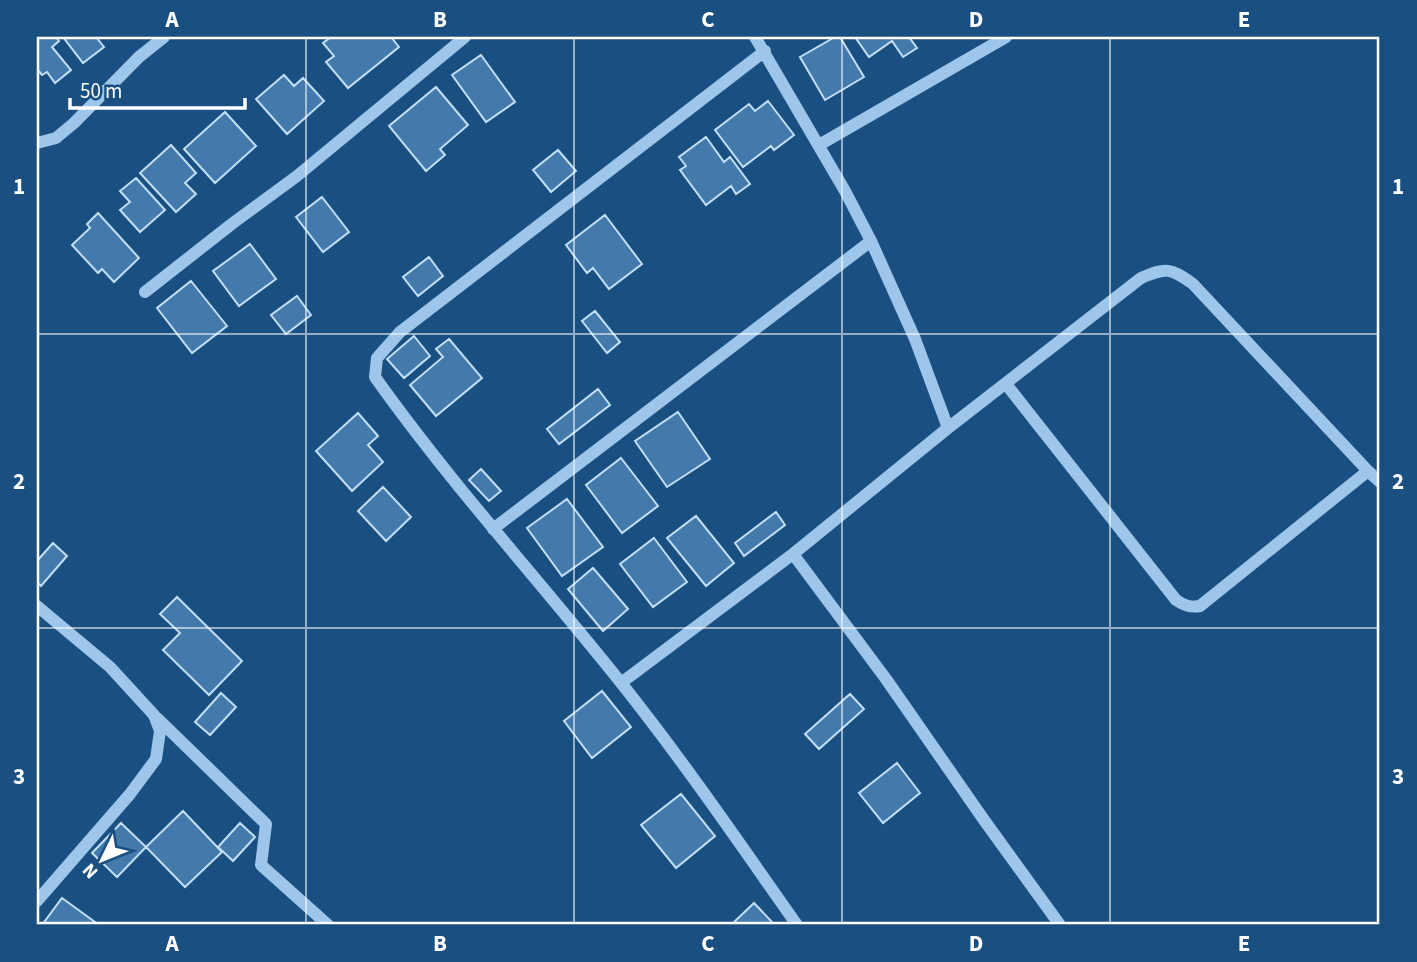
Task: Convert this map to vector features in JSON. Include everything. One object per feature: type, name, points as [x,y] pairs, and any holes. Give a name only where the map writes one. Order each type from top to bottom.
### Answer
[{"type":"street","points":[[37,144],[56,138],[74,123],[139,57],[164,37]]},
{"type":"street","points":[[145,292],[297,176],[465,37]]},
{"type":"street","points":[[755,37],[819,145],[871,241],[915,338],[948,428]]},
{"type":"street","points":[[819,145],[1006,37]]},
{"type":"street","points":[[765,51],[400,332],[377,358],[376,377],[493,529],[621,682],[691,773],[797,925]]},
{"type":"street","points":[[493,529],[871,241]]},
{"type":"street","points":[[621,682],[793,554],[948,428],[1141,278],[1158,271],[1175,271],[1193,284],[1380,482]]},
{"type":"street","points":[[1006,384],[1176,600],[1193,607],[1200,606],[1368,471]]},
{"type":"street","points":[[793,554],[887,678],[1059,925]]},
{"type":"street","points":[[37,606],[110,667],[154,715],[266,824],[261,865],[328,925]]},
{"type":"street","points":[[37,901],[130,794],[156,759],[160,731],[154,715]]},
{"type":"building","points":[[37,37],[56,37],[59,41],[52,47],[71,70],[55,83],[47,72],[42,75],[37,69]]},
{"type":"building","points":[[63,37],[96,37],[104,47],[83,63]]},
{"type":"building","points":[[331,37],[391,37],[399,47],[348,88],[326,62],[334,56],[323,43]]},
{"type":"building","points":[[835,37],[840,37],[864,77],[825,100],[800,57]]},
{"type":"building","points":[[855,37],[909,37],[917,48],[903,57],[892,41],[869,57]]},
{"type":"building","points":[[481,55],[515,102],[486,122],[452,75]]},
{"type":"building","points":[[284,75],[294,86],[303,78],[324,101],[287,134],[256,99]]},
{"type":"building","points":[[436,87],[468,125],[440,149],[445,155],[426,171],[389,126]]},
{"type":"building","points":[[768,101],[794,135],[774,150],[771,146],[743,167],[715,130],[749,104],[755,111]]},
{"type":"building","points":[[225,112],[256,146],[215,183],[184,149]]},
{"type":"building","points":[[706,137],[724,162],[730,157],[750,184],[736,194],[731,186],[706,205],[680,170],[686,166],[679,157]]},
{"type":"building","points":[[171,145],[196,173],[185,183],[196,194],[176,212],[140,173]]},
{"type":"building","points":[[558,150],[576,171],[551,192],[533,170]]},
{"type":"building","points":[[136,178],[165,210],[140,232],[120,210],[130,202],[120,191]]},
{"type":"building","points":[[322,197],[349,232],[323,252],[296,217]]},
{"type":"building","points":[[98,213],[139,258],[114,282],[102,269],[98,273],[72,245],[90,228],[87,224]]},
{"type":"building","points":[[605,215],[642,264],[609,289],[593,268],[587,273],[566,245]]},
{"type":"building","points":[[250,244],[276,279],[239,306],[213,271]]},
{"type":"building","points":[[429,257],[443,276],[418,296],[403,277]]},
{"type":"building","points":[[191,281],[227,326],[192,353],[157,308]]},
{"type":"building","points":[[297,296],[311,315],[286,334],[271,315]]},
{"type":"building","points":[[595,311],[620,342],[607,353],[582,321]]},
{"type":"building","points":[[414,336],[430,356],[404,378],[387,359]]},
{"type":"building","points":[[449,339],[482,378],[436,416],[410,385],[443,357],[436,349]]},
{"type":"building","points":[[598,389],[610,405],[559,444],[547,429]]},
{"type":"building","points":[[678,412],[710,459],[667,487],[635,441]]},
{"type":"building","points":[[358,413],[378,436],[368,445],[383,462],[352,491],[316,451]]},
{"type":"building","points":[[621,458],[658,506],[622,533],[586,485]]},
{"type":"building","points":[[481,469],[501,491],[489,501],[469,480]]},
{"type":"building","points":[[383,487],[411,517],[386,541],[358,511]]},
{"type":"building","points":[[567,499],[603,547],[562,576],[527,528]]},
{"type":"building","points":[[776,512],[785,525],[744,556],[735,543]]},
{"type":"building","points":[[696,516],[734,563],[706,586],[667,538]]},
{"type":"building","points":[[654,538],[687,582],[653,607],[620,564]]},
{"type":"building","points":[[53,543],[67,556],[41,586],[37,582],[37,561]]},
{"type":"building","points":[[593,568],[628,609],[603,631],[568,589]]},
{"type":"building","points":[[177,597],[242,661],[209,695],[163,650],[180,633],[160,614]]},
{"type":"building","points":[[602,691],[631,727],[592,758],[564,721]]},
{"type":"building","points":[[221,693],[236,707],[210,735],[195,722]]},
{"type":"building","points":[[850,694],[864,709],[819,749],[805,734]]},
{"type":"building","points":[[897,763],[920,793],[883,823],[859,793]]},
{"type":"building","points":[[681,794],[715,836],[676,868],[641,825]]},
{"type":"building","points":[[183,811],[222,852],[185,887],[146,847]]},
{"type":"building","points":[[121,823],[146,847],[117,877],[92,853]]},
{"type":"building","points":[[240,823],[255,837],[233,861],[218,847]]},
{"type":"building","points":[[62,898],[99,925],[42,925]]},
{"type":"building","points":[[754,903],[773,923],[732,924]]}]
